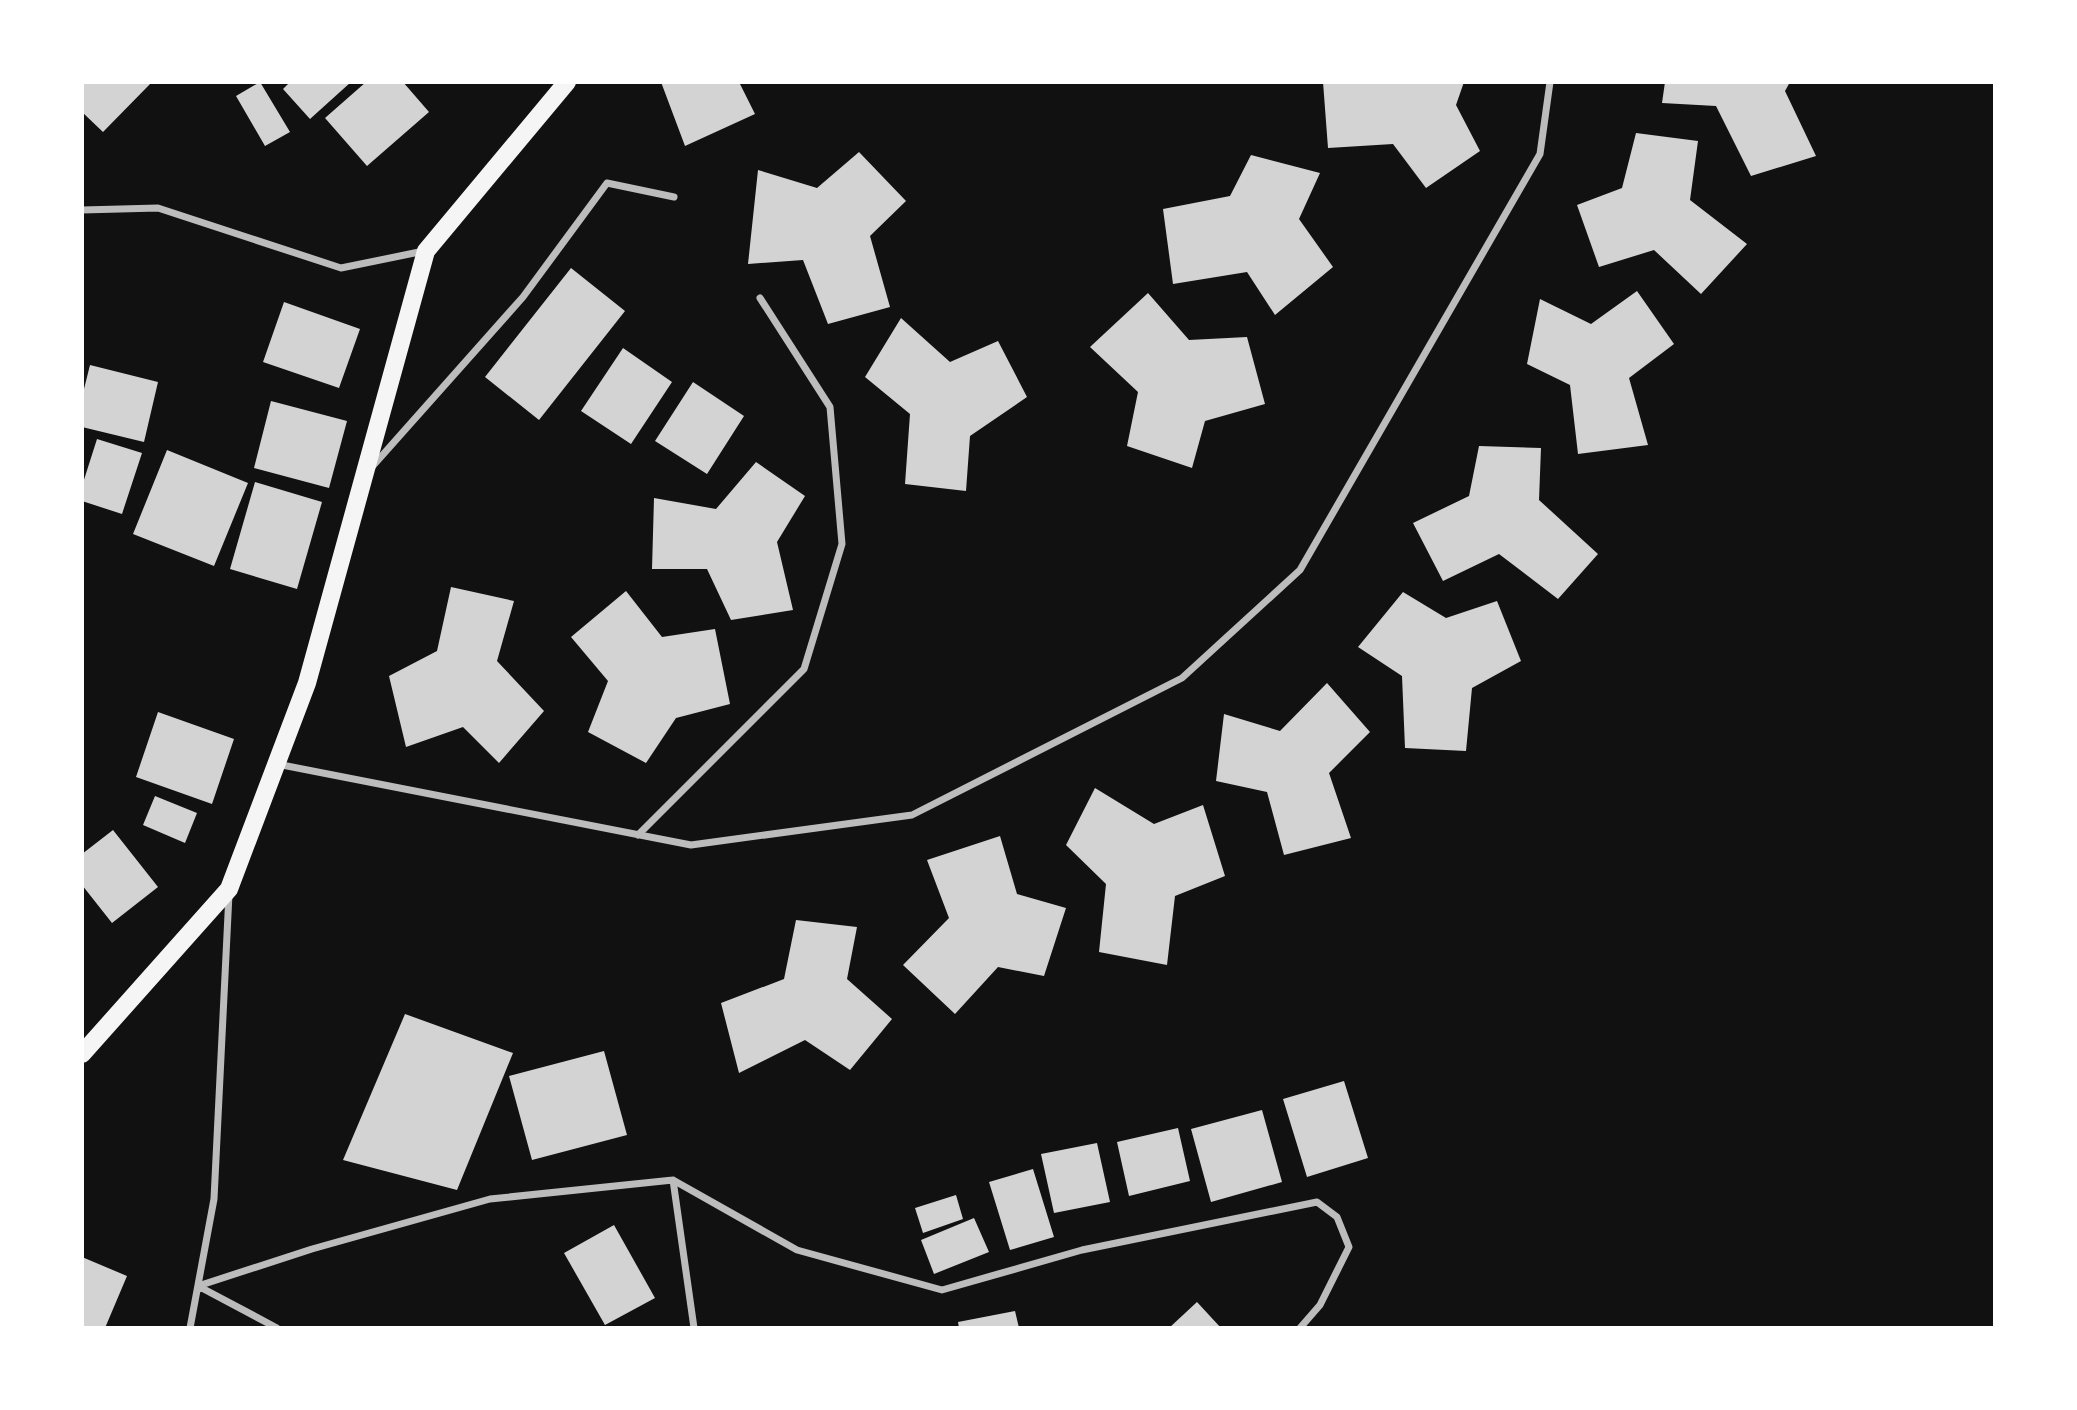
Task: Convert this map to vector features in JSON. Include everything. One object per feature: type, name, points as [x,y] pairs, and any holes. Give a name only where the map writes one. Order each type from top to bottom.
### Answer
[{"type":"main road","points":[[82,1054],[229,890],[307,683],[426,251],[567,82]]},
{"type":"street","points":[[277,764],[691,845],[912,815],[1182,678],[1300,570],[1541,154],[1550,82]]},
{"type":"street","points":[[364,477],[523,297],[607,183],[674,197]]},
{"type":"street","points":[[82,210],[158,208],[341,268],[426,251]]},
{"type":"street","points":[[638,835],[804,669],[842,544],[830,407],[760,298]]},
{"type":"street","points":[[190,1328],[214,1199],[229,890]]},
{"type":"street","points":[[198,1286],[312,1249],[491,1199],[673,1180],[797,1250],[942,1290],[1082,1250],[1317,1202],[1337,1217],[1349,1247],[1320,1305],[1300,1328]]},
{"type":"street","points":[[673,1180],[694,1328]]},
{"type":"street","points":[[198,1286],[277,1328]]},
{"type":"building","points":[[82,82],[152,82],[103,132],[82,112]]},
{"type":"building","points":[[260,82],[290,132],[265,146],[236,96]]},
{"type":"building","points":[[290,82],[351,82],[310,119],[283,89]]},
{"type":"building","points":[[366,82],[403,82],[429,112],[367,166],[325,118]]},
{"type":"building","points":[[661,82],[739,82],[755,114],[685,146]]},
{"type":"building","points":[[1323,82],[1464,82],[1456,105],[1480,151],[1426,188],[1393,144],[1328,148]]},
{"type":"building","points":[[1665,82],[1790,82],[1785,91],[1816,156],[1751,176],[1716,106],[1662,103]]},
{"type":"building","points":[[1636,133],[1698,141],[1690,200],[1747,244],[1701,294],[1654,250],[1599,267],[1577,205],[1622,188]]},
{"type":"building","points":[[859,152],[906,201],[870,236],[890,307],[828,324],[803,260],[748,264],[758,170],[817,188]]},
{"type":"building","points":[[1251,155],[1320,173],[1299,219],[1333,267],[1275,315],[1247,272],[1173,284],[1163,209],[1230,196]]},
{"type":"building","points":[[571,268],[625,311],[539,420],[485,377]]},
{"type":"building","points":[[1637,291],[1674,344],[1629,378],[1648,445],[1578,454],[1570,385],[1527,364],[1540,299],[1591,324]]},
{"type":"building","points":[[1148,293],[1189,340],[1247,337],[1265,404],[1205,421],[1192,468],[1127,446],[1138,392],[1090,347]]},
{"type":"building","points":[[284,302],[360,329],[339,388],[263,362]]},
{"type":"building","points":[[901,318],[950,362],[998,341],[1027,397],[970,436],[966,491],[905,484],[910,414],[865,377]]},
{"type":"building","points":[[623,348],[672,382],[631,444],[581,411]]},
{"type":"building","points":[[90,365],[158,382],[144,442],[82,427],[82,397]]},
{"type":"building","points":[[693,382],[744,416],[707,474],[655,441]]},
{"type":"building","points":[[271,401],[347,421],[329,488],[254,468]]},
{"type":"building","points":[[97,439],[142,453],[122,514],[82,501],[82,486]]},
{"type":"building","points":[[1479,446],[1541,448],[1539,500],[1598,554],[1558,599],[1499,554],[1443,581],[1413,523],[1469,496]]},
{"type":"building","points":[[167,450],[248,483],[214,566],[133,534]]},
{"type":"building","points":[[756,462],[805,496],[777,542],[793,610],[731,620],[707,569],[652,569],[654,498],[716,509]]},
{"type":"building","points":[[255,482],[322,502],[297,589],[230,569]]},
{"type":"building","points":[[451,587],[514,601],[497,661],[544,711],[499,763],[463,727],[406,747],[389,676],[437,651]]},
{"type":"building","points":[[626,591],[662,637],[715,629],[730,704],[676,718],[646,763],[588,732],[608,681],[571,637]]},
{"type":"building","points":[[1403,592],[1446,618],[1497,601],[1521,661],[1472,688],[1466,751],[1405,748],[1402,676],[1358,647]]},
{"type":"building","points":[[1327,683],[1370,732],[1329,773],[1351,838],[1284,855],[1267,792],[1216,781],[1224,714],[1280,731]]},
{"type":"building","points":[[158,712],[234,739],[212,804],[136,777]]},
{"type":"building","points":[[1095,788],[1154,824],[1203,805],[1225,876],[1175,896],[1167,965],[1099,952],[1106,884],[1066,845]]},
{"type":"building","points":[[155,796],[197,813],[185,843],[143,825]]},
{"type":"building","points":[[113,830],[158,887],[112,923],[82,885],[82,854]]},
{"type":"building","points":[[1000,836],[1017,894],[1066,908],[1044,976],[998,967],[955,1014],[903,965],[949,918],[927,860]]},
{"type":"building","points":[[796,920],[857,927],[847,979],[892,1019],[850,1070],[805,1040],[739,1073],[721,1003],[784,979]]},
{"type":"building","points":[[405,1014],[513,1053],[457,1190],[343,1160]]},
{"type":"building","points":[[604,1051],[627,1135],[532,1160],[509,1076]]},
{"type":"building","points":[[1344,1081],[1368,1158],[1307,1177],[1283,1099]]},
{"type":"building","points":[[1262,1110],[1282,1182],[1211,1202],[1191,1129]]},
{"type":"building","points":[[1178,1128],[1190,1181],[1129,1196],[1117,1142]]},
{"type":"building","points":[[1097,1143],[1110,1202],[1054,1213],[1041,1154]]},
{"type":"building","points":[[1033,1169],[1054,1237],[1010,1250],[989,1182]]},
{"type":"building","points":[[956,1195],[963,1219],[923,1233],[915,1208]]},
{"type":"building","points":[[974,1218],[989,1252],[934,1274],[921,1240]]},
{"type":"building","points":[[614,1225],[655,1298],[605,1325],[564,1253]]},
{"type":"building","points":[[82,1257],[127,1276],[105,1328],[82,1328]]},
{"type":"building","points":[[1197,1302],[1221,1328],[1169,1328]]},
{"type":"building","points":[[1015,1311],[1019,1328],[959,1328],[958,1322]]}]
